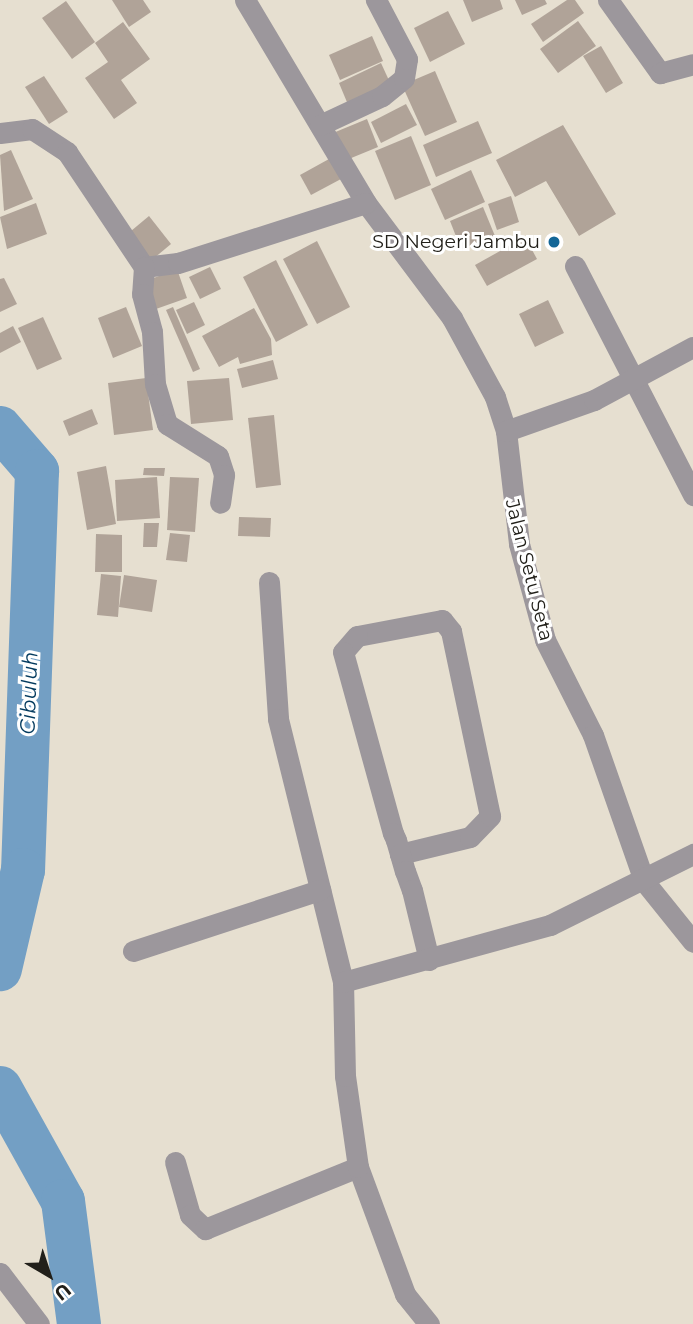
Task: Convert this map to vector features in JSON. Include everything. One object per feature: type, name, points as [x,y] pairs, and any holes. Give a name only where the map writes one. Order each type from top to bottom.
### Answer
[{"type":"street","name":"Jalan Setu Seta","points":[[245,0],[366,203],[452,318],[495,397],[506,431],[509,492],[545,640],[593,736],[644,881],[693,942]]},
{"type":"street","points":[[320,125],[382,96],[404,78],[407,60],[376,0]]},
{"type":"street","points":[[618,4],[660,73],[693,64]]},
{"type":"street","points":[[0,132],[32,129],[67,152],[144,267],[142,294],[152,332],[155,384],[167,424],[218,456],[224,475],[220,503]]},
{"type":"street","points":[[144,267],[178,263],[366,203]]},
{"type":"street","points":[[575,266],[693,495]]},
{"type":"street","points":[[506,431],[594,400],[693,347]]},
{"type":"street","points":[[269,582],[278,719],[343,982],[345,1076],[358,1167],[405,1294],[429,1324]]},
{"type":"street","points":[[400,854],[470,837],[490,816],[450,631],[442,620],[357,636],[343,652],[429,960]]},
{"type":"street","points":[[343,982],[550,925],[644,881],[693,854]]},
{"type":"street","points":[[134,951],[320,890]]},
{"type":"street","points":[[175,1162],[190,1215],[205,1229],[358,1167]]},
{"type":"street","points":[[0,1273],[39,1324]]},
{"type":"building","points":[[112,0],[143,0],[151,12],[129,27]]},
{"type":"building","points":[[463,0],[500,0],[503,9],[472,22]]},
{"type":"building","points":[[515,0],[545,0],[547,4],[522,15]]},
{"type":"building","points":[[567,0],[575,0],[584,13],[543,42],[531,24]]},
{"type":"building","points":[[66,1],[95,42],[72,59],[42,18]]},
{"type":"building","points":[[448,11],[465,44],[430,62],[414,28]]},
{"type":"building","points":[[578,21],[596,46],[558,73],[540,49]]},
{"type":"building","points":[[123,22],[150,59],[121,80],[137,103],[114,119],[85,78],[108,62],[95,43]]},
{"type":"building","points":[[372,36],[383,61],[340,80],[329,55]]},
{"type":"building","points":[[601,46],[623,83],[606,93],[583,56]]},
{"type":"building","points":[[381,63],[392,87],[349,107],[339,83]]},
{"type":"building","points":[[435,71],[457,122],[425,136],[402,85]]},
{"type":"building","points":[[44,76],[68,112],[49,124],[25,87]]},
{"type":"building","points":[[406,104],[417,125],[381,143],[371,122]]},
{"type":"building","points":[[367,119],[378,147],[344,161],[333,133]]},
{"type":"building","points":[[478,121],[492,153],[436,177],[423,145]]},
{"type":"building","points":[[563,125],[616,214],[579,236],[546,181],[515,197],[496,160]]},
{"type":"building","points":[[411,136],[431,185],[395,200],[375,151]]},
{"type":"building","points":[[11,150],[33,199],[4,211],[0,155]]},
{"type":"building","points":[[329,159],[341,179],[311,195],[300,175]]},
{"type":"building","points":[[471,170],[485,202],[445,220],[431,189]]},
{"type":"building","points":[[511,196],[519,222],[497,230],[488,204]]},
{"type":"building","points":[[36,203],[47,234],[7,249],[0,217]]},
{"type":"building","points":[[483,207],[495,236],[461,249],[450,221]]},
{"type":"building","points":[[149,216],[171,244],[147,264],[125,236]]},
{"type":"building","points":[[525,237],[537,259],[487,286],[475,265]]},
{"type":"building","points":[[317,241],[350,307],[317,324],[283,259]]},
{"type":"building","points":[[276,260],[308,325],[276,342],[243,277]]},
{"type":"building","points":[[210,267],[221,289],[200,299],[189,277]]},
{"type":"building","points":[[177,269],[187,298],[156,309],[146,281]]},
{"type":"building","points":[[4,278],[17,304],[0,312],[0,279]]},
{"type":"building","points":[[548,300],[564,333],[535,347],[519,314]]},
{"type":"building","points":[[194,302],[205,325],[187,334],[176,310]]},
{"type":"building","points":[[126,307],[142,346],[113,358],[98,318]]},
{"type":"building","points":[[173,307],[200,369],[193,372],[166,310]]},
{"type":"building","points":[[254,308],[271,339],[272,355],[240,364],[238,357],[219,367],[202,336]]},
{"type":"building","points":[[43,317],[62,359],[37,370],[18,328]]},
{"type":"building","points":[[13,326],[21,342],[0,353],[0,333]]},
{"type":"building","points":[[273,360],[278,379],[242,388],[237,369]]},
{"type":"building","points":[[146,378],[153,430],[114,435],[108,383]]},
{"type":"building","points":[[229,378],[233,420],[191,424],[187,381]]},
{"type":"building","points":[[92,409],[98,424],[69,436],[63,421]]},
{"type":"building","points":[[274,415],[281,485],[256,488],[248,418]]},
{"type":"building","points":[[106,466],[116,524],[87,530],[77,472]]},
{"type":"building","points":[[144,468],[165,468],[164,476],[143,475]]},
{"type":"building","points":[[157,477],[160,518],[117,521],[115,480]]},
{"type":"building","points":[[170,477],[199,478],[195,532],[167,530]]},
{"type":"building","points":[[239,517],[271,518],[270,537],[238,536]]},
{"type":"building","points":[[144,523],[159,523],[157,547],[143,547]]},
{"type":"building","points":[[170,533],[190,535],[187,562],[166,560]]},
{"type":"building","points":[[96,534],[122,535],[122,572],[95,572]]},
{"type":"building","points":[[101,574],[121,576],[118,617],[97,615]]},
{"type":"building","points":[[124,575],[157,580],[152,612],[119,607]]},
{"type":"waterway","name":"Cibuluh","points":[[0,428],[37,471],[23,870],[0,969]]},
{"type":"waterway","name":"Cibuluh","points":[[0,1088],[63,1201],[79,1324]]},
{"type":"place","name":"SD Negeri Jambu","points":[[554,242]]}]
